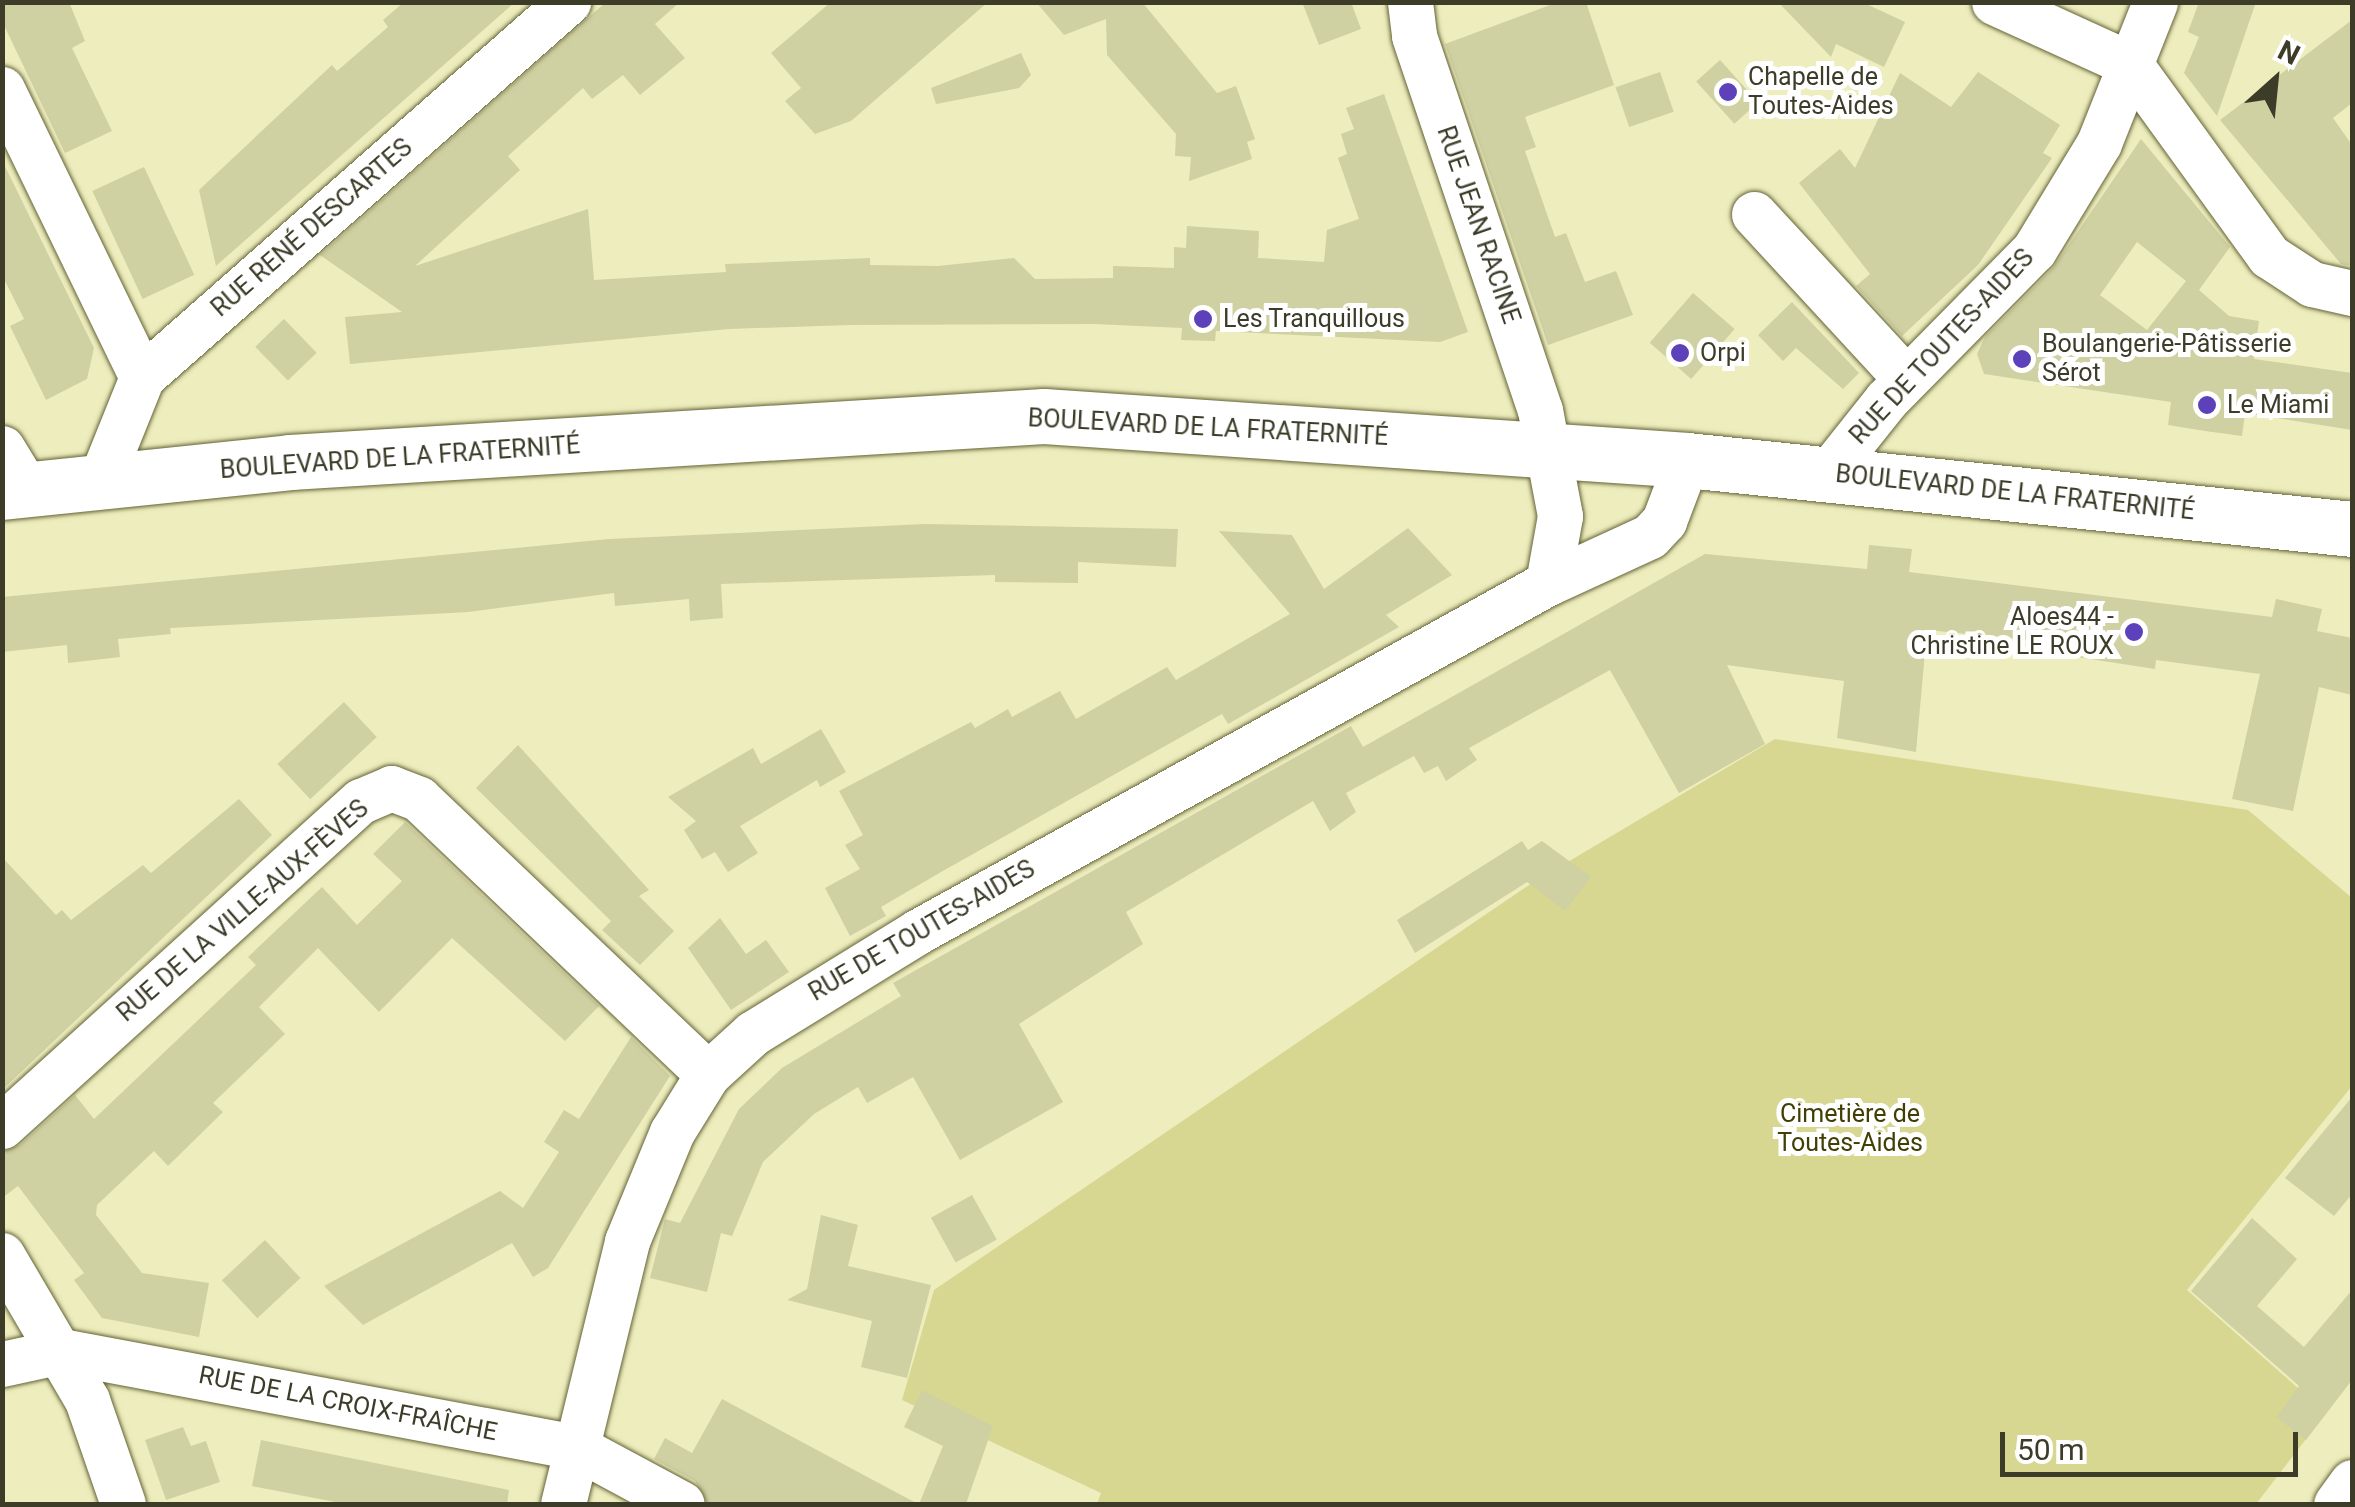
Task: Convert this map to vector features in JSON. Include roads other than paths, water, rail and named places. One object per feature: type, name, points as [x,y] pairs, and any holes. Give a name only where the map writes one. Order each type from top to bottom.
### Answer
[{"type":"main road","name":"BOULEVARD DE LA FRATERNITÉ","points":[[11,476],[98,484],[290,462],[1044,416],[1687,460],[2352,530]]},
{"type":"street","name":"RUE RENÉ DESCARTES","points":[[98,484],[142,377],[568,2]]},
{"type":"street","name":"RUE JEAN RACINE","points":[[1410,2],[1414,36],[1548,448]]},
{"type":"street","points":[[1994,2],[2130,64],[2269,256],[2312,284],[2352,293]]},
{"type":"street","name":"RUE DE TOUTES-AIDES","points":[[1828,473],[1906,379],[2034,250],[2099,144],[2155,2]]},
{"type":"street","points":[[2,89],[142,377]]},
{"type":"street","points":[[1754,214],[1906,379]]},
{"type":"street","points":[[1548,448],[1560,516],[1548,584]]},
{"type":"street","name":"RUE DE TOUTES-AIDES","points":[[563,1504],[627,1241],[672,1132],[708,1074],[753,1033],[916,932],[1548,584],[1650,536],[1664,521],[1687,460]]},
{"type":"street","name":"RUE DE LA VILLE-AUX-FÈVES","points":[[2,1126],[361,801],[391,788],[419,799],[708,1074]]},
{"type":"street","points":[[2,1255],[62,1350],[123,1504]]},
{"type":"street","name":"RUE DE LA CROIX-FRAÎCHE","points":[[2,1364],[62,1350],[576,1448],[682,1504]]},
{"type":"street","points":[[2336,1504],[2352,1482]]},
{"type":"place","name":"Chapelle de Toutes-Aides","points":[[1728,92]]},
{"type":"place","name":"Les Tranquillous","points":[[1203,319]]},
{"type":"place","name":"Orpi","points":[[1680,353]]},
{"type":"place","name":"Boulangerie-Pâtisserie Sérot","points":[[2022,359]]},
{"type":"place","name":"Le Miami","points":[[2207,405]]},
{"type":"place","name":"Aloes44 - Christine LE ROUX","points":[[2134,632]]},
{"type":"park label","name":"Cimetière de Toutes-Aides","points":[[1850,1130]]}]
